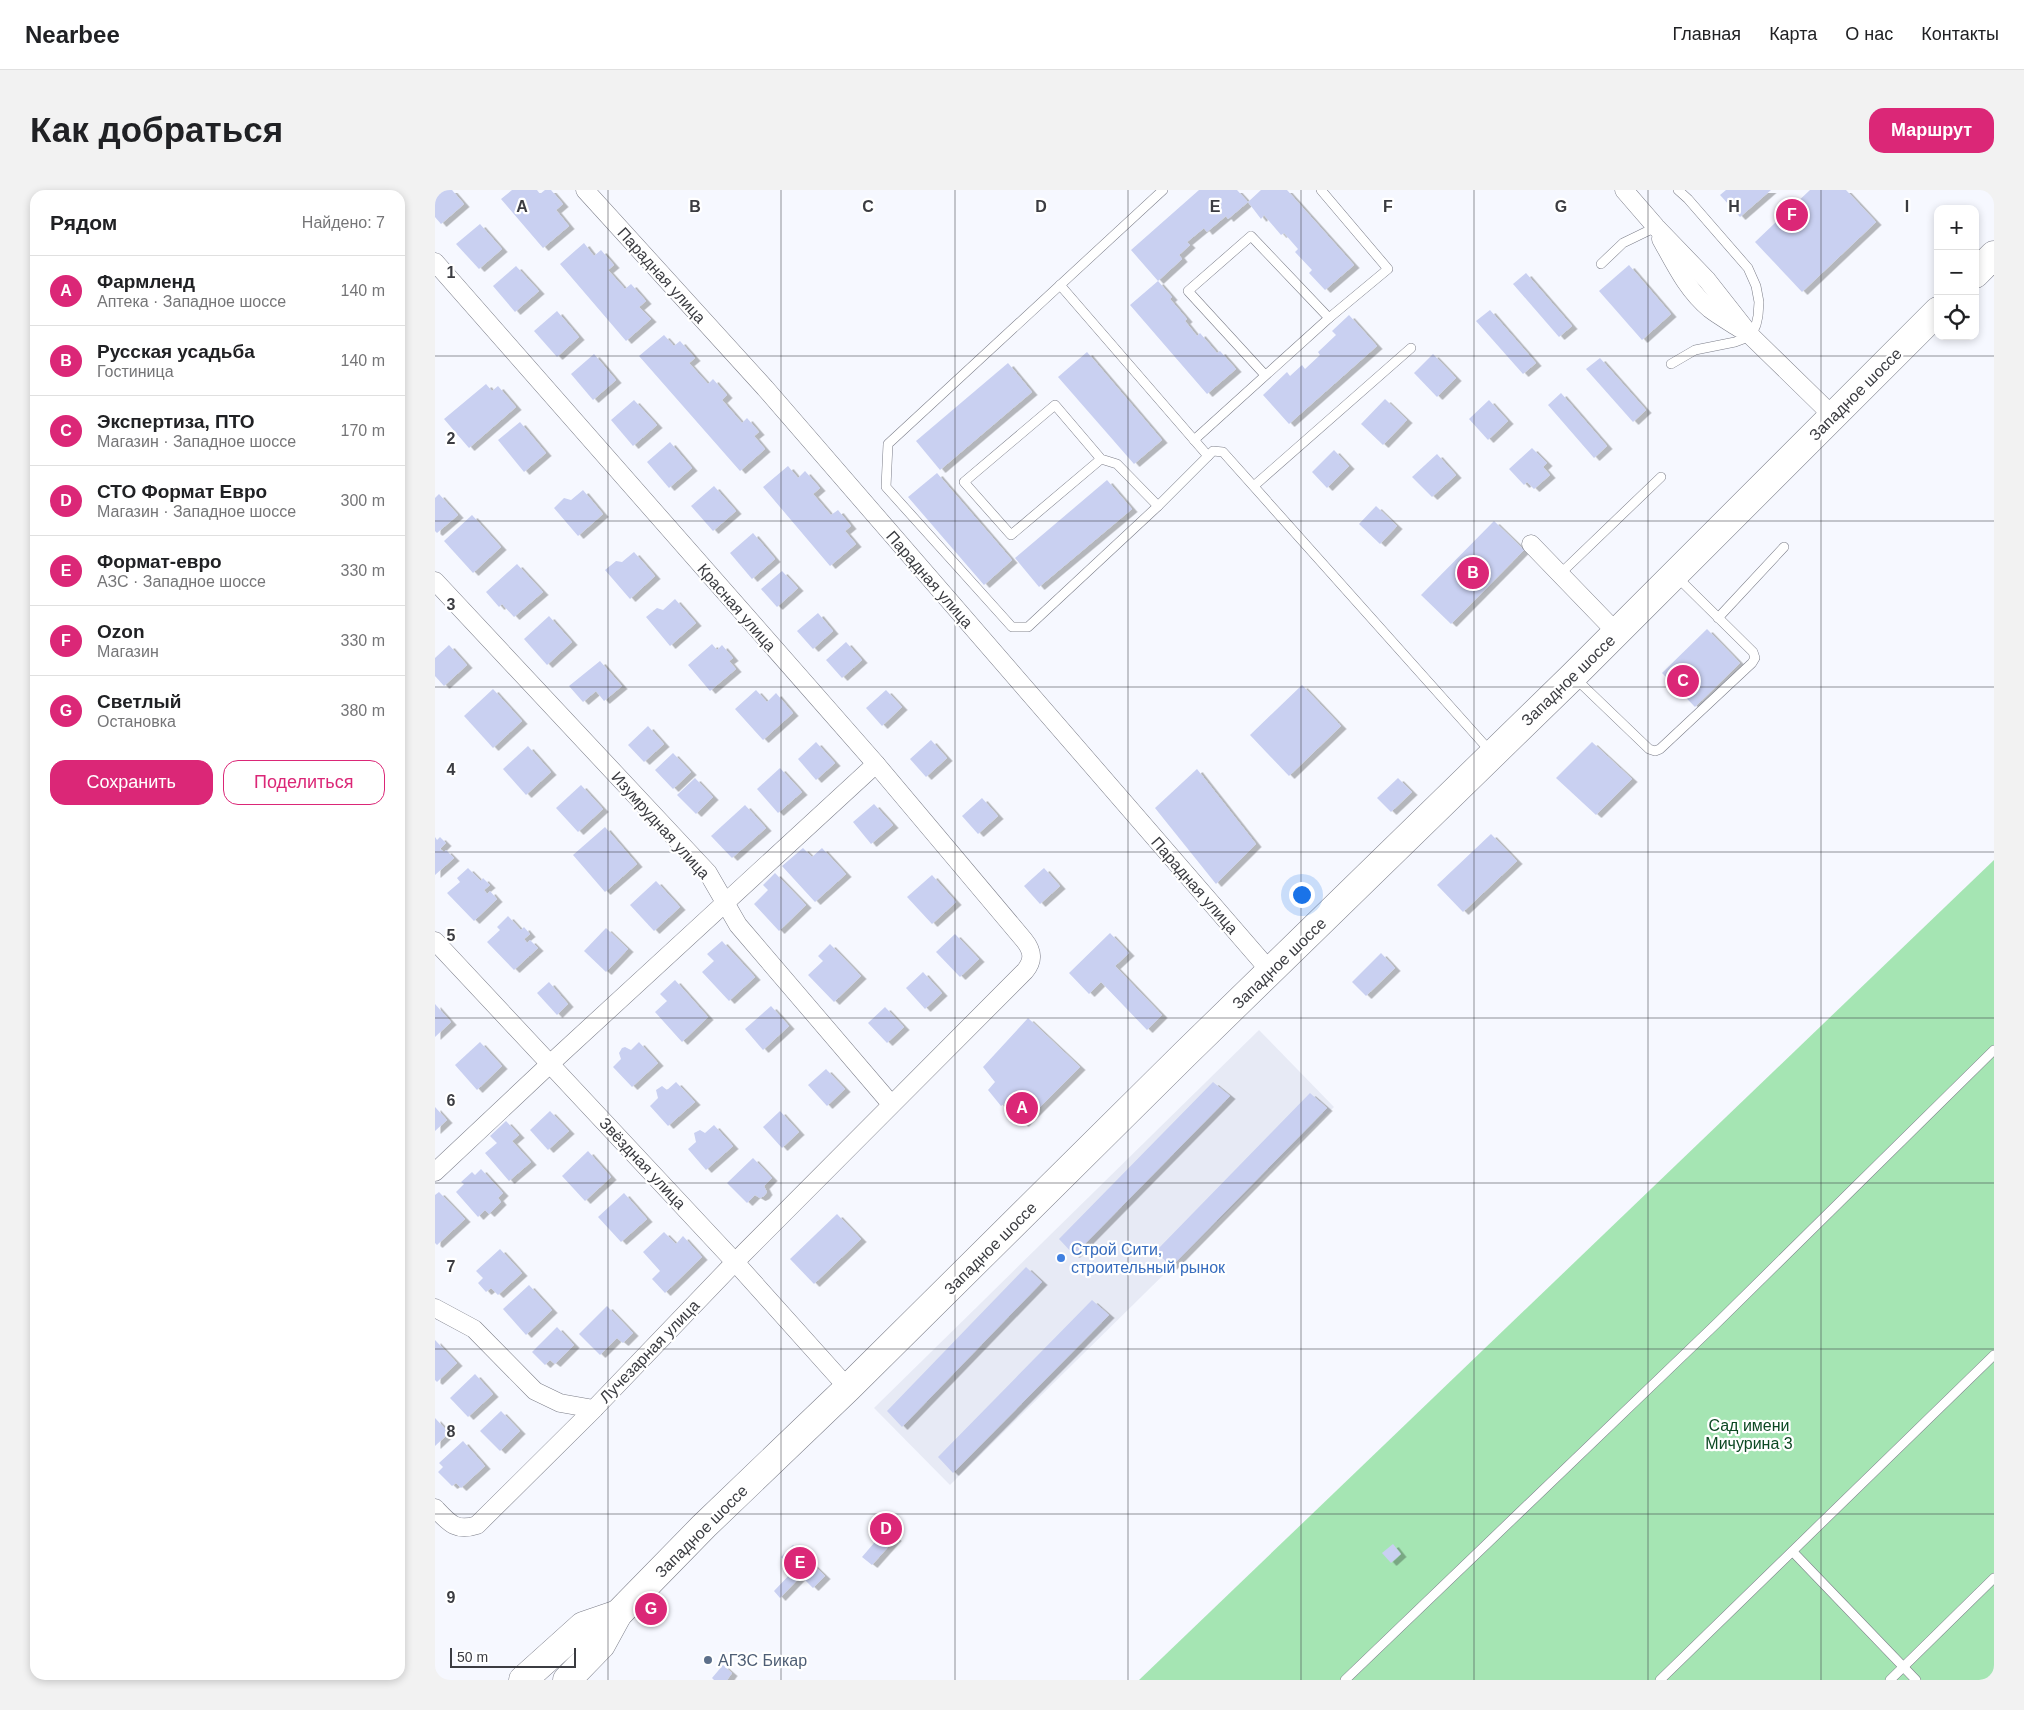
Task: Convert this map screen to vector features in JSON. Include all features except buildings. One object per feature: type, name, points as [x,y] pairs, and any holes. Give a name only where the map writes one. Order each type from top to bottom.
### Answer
[{"type":"main road","points":[[1979,270],[1994,255]]},
{"type":"main road","name":"Западное шоссе","points":[[567,1679],[601,1645],[618,1614],[705,1526],[848,1388],[1492,753],[1675,576],[1934,315]]},
{"type":"main road","name":"Западное шоссе","points":[[523,1680],[583,1626],[618,1614]]},
{"type":"street","name":"Парадная улица","points":[[585,190],[765,388],[1271,972]]},
{"type":"street","points":[[1624,190],[1656,227],[1678,272],[1693,292],[1711,310],[1751,336],[1833,416]]},
{"type":"street","name":"Красная улица","points":[[435,262],[876,764],[1025,940],[1030,948],[1032,957]]},
{"type":"street","points":[[1531,544],[1616,632]]},
{"type":"street","name":"Изумрудная улица","points":[[435,581],[708,873],[738,925],[891,1104]]},
{"type":"street","points":[[435,1172],[876,764]]},
{"type":"street","name":"Звёздная улица","points":[[435,941],[735,1262],[848,1388]]},
{"type":"street","name":"Лучезарная улица","points":[[435,1308],[475,1329],[535,1391],[560,1403],[594,1409],[735,1262],[1025,971],[1032,957]]},
{"type":"street","points":[[435,1508],[456,1527],[466,1529],[477,1525],[594,1409]]},
{"type":"lane","points":[[1163,190],[888,444],[886,487],[1012,627],[1028,627],[1158,506],[1208,456],[1213,452],[1223,452],[1255,485],[1492,753]]},
{"type":"lane","points":[[1193,440],[1329,318],[1388,269],[1321,190]]},
{"type":"lane","points":[[1671,364],[1695,350],[1729,344],[1751,336],[1756,325],[1759,302],[1756,286],[1750,273],[1694,206],[1678,190]]},
{"type":"lane","points":[[1601,264],[1623,243],[1656,227]]},
{"type":"lane","points":[[1265,375],[1188,291],[1251,236],[1329,318]]},
{"type":"lane","points":[[1060,285],[1208,456]]},
{"type":"lane","points":[[1255,485],[1411,348]]},
{"type":"lane","points":[[1101,459],[1011,534],[964,482],[1055,405],[1101,459],[1117,464],[1158,506]]},
{"type":"lane","points":[[1560,574],[1661,477]]},
{"type":"lane","points":[[1718,618],[1784,547]]},
{"type":"lane","points":[[1573,676],[1649,749],[1658,751],[1754,661],[1753,652],[1675,576]]},
{"type":"lane","points":[[1345,1680],[1717,1323],[1994,1050]]},
{"type":"lane","points":[[1660,1680],[1994,1355]]},
{"type":"lane","points":[[1793,1552],[1916,1680]]},
{"type":"lane","points":[[1890,1680],[1994,1578]]},
{"type":"shaded area","name":"Строй Сити, строительный рынок","points":[[1259,1030],[1334,1107],[950,1485],[874,1408]]},
{"type":"green space","name":"Сад имени Мичурина 3","points":[[1994,860],[1994,1680],[1139,1680]]},
{"type":"place","name":"Ozon","points":[[1792,215]]},
{"type":"place","name":"Русская усадьба","points":[[1473,573]]},
{"type":"place","name":"Экспертиза, ПТО","points":[[1683,681]]},
{"type":"place","name":"Фармленд","points":[[1022,1108]]},
{"type":"place","name":"Строй Сити, строительный рынок","points":[[1061,1258]]},
{"type":"place","name":"СТО Формат Евро","points":[[886,1529]]},
{"type":"place","name":"Формат-евро","points":[[800,1563]]},
{"type":"place","name":"Светлый","points":[[651,1609]]},
{"type":"place","name":"АГЗС Бикар","points":[[708,1660]]}]
